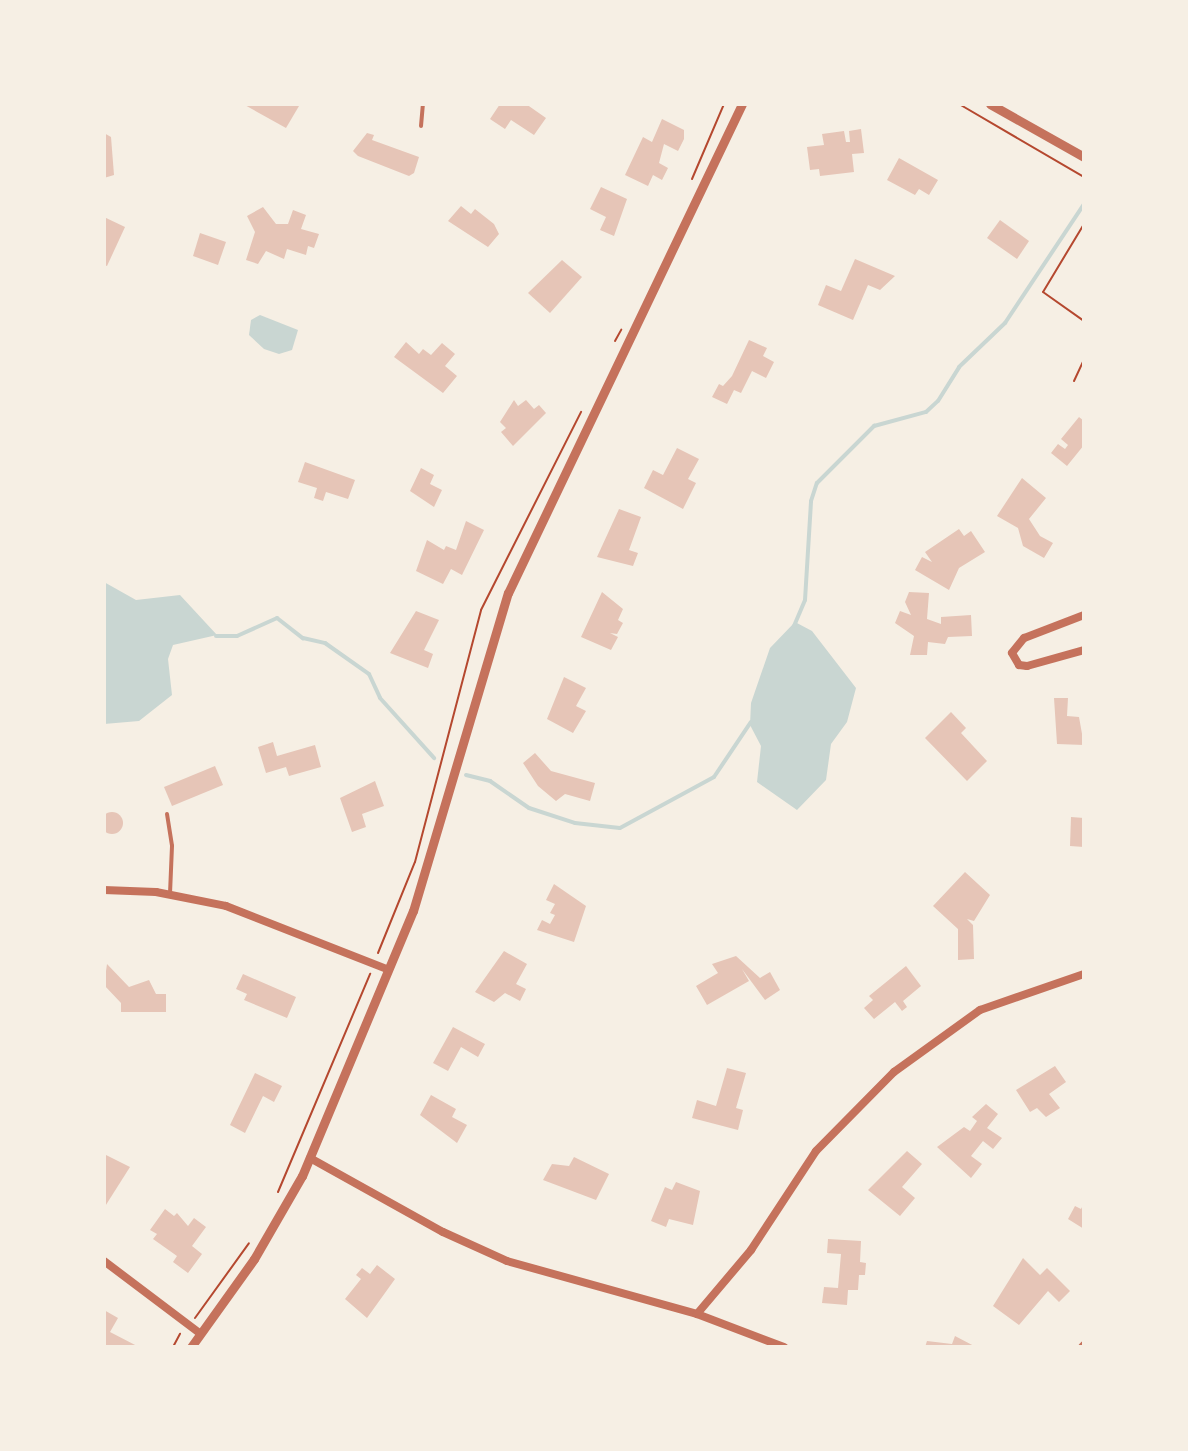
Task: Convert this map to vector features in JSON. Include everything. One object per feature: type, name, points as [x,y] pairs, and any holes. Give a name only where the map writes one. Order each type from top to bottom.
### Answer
[{"type":"street","points":[[191,1347],[270,1234],[310,1158],[423,880],[508,593],[742,104]]},
{"type":"street","points":[[990,104],[1084,157]]},
{"type":"street","points":[[1084,615],[1024,638],[1012,653],[1019,665],[1027,666],[1084,650]]},
{"type":"street","points":[[104,890],[170,894],[249,913],[389,970]]},
{"type":"street","points":[[697,1314],[751,1250],[816,1151],[894,1072],[980,1010],[1084,974]]},
{"type":"street","points":[[310,1158],[495,1256],[697,1314],[784,1347]]},
{"type":"street","points":[[104,1261],[201,1334]]},
{"type":"lane","points":[[421,126],[423,104]]},
{"type":"lane","points":[[167,814],[172,846],[170,894]]},
{"type":"path","points":[[959,104],[1084,177]]},
{"type":"path","points":[[1084,224],[1043,292],[1084,321]]},
{"type":"path","points":[[1074,381],[1084,360]]},
{"type":"path","points":[[273,1201],[369,975]]},
{"type":"path","points":[[195,1317],[252,1238]]},
{"type":"path","points":[[173,1347],[183,1329]]},
{"type":"shaded area","points":[[260,315],[298,330],[292,350],[279,354],[264,349],[249,335],[251,320]]},
{"type":"shaded area","points":[[104,582],[136,600],[180,595],[217,635],[173,645],[168,659],[172,695],[139,721],[104,724]]},
{"type":"shaded area","points":[[795,622],[812,631],[856,688],[847,722],[831,744],[826,780],[797,810],[757,782],[761,746],[750,725],[751,703],[770,648]]},
{"type":"building","points":[[243,104],[294,104],[299,106],[286,128]]},
{"type":"building","points":[[500,104],[526,104],[546,118],[534,135],[511,120],[505,129],[490,119]]},
{"type":"building","points":[[662,119],[684,130],[684,139],[678,151],[664,144],[659,163],[668,168],[662,180],[653,175],[648,186],[625,175],[643,137],[652,142]]},
{"type":"building","points":[[861,129],[864,153],[852,154],[854,172],[820,176],[819,169],[810,170],[807,147],[824,145],[822,134],[844,131],[846,142],[850,142],[849,131]]},
{"type":"building","points":[[104,133],[111,137],[114,175],[104,178]]},
{"type":"building","points":[[367,133],[374,135],[372,140],[419,157],[414,173],[409,176],[358,156],[353,151]]},
{"type":"building","points":[[899,158],[938,180],[929,195],[919,189],[915,195],[887,180]]},
{"type":"building","points":[[601,187],[627,199],[614,236],[600,230],[606,217],[590,209]]},
{"type":"building","points":[[461,206],[471,214],[475,209],[494,224],[499,234],[488,247],[448,221]]},
{"type":"building","points":[[263,207],[276,224],[288,224],[293,210],[306,215],[301,229],[319,234],[314,248],[308,246],[306,255],[287,249],[284,259],[266,251],[258,264],[246,260],[255,232],[247,216]]},
{"type":"building","points":[[104,217],[125,227],[107,266],[104,265]]},
{"type":"building","points":[[1000,220],[1029,241],[1017,259],[987,238]]},
{"type":"building","points":[[200,233],[226,242],[218,265],[193,256]]},
{"type":"building","points":[[855,259],[895,276],[880,290],[868,285],[853,320],[818,305],[826,285],[841,291]]},
{"type":"building","points":[[562,260],[582,277],[550,313],[528,293]]},
{"type":"building","points":[[749,340],[767,348],[763,356],[774,362],[766,378],[752,371],[741,393],[734,390],[727,404],[712,397],[719,384],[723,386],[732,376]]},
{"type":"building","points":[[406,342],[419,354],[423,349],[431,355],[442,343],[455,354],[445,366],[457,376],[443,393],[394,357]]},
{"type":"building","points":[[514,400],[518,406],[526,400],[534,409],[539,405],[546,413],[513,446],[501,432],[506,428],[500,422]]},
{"type":"building","points":[[1079,417],[1084,421],[1084,445],[1067,466],[1051,453],[1058,444],[1065,449],[1068,445],[1061,439]]},
{"type":"building","points":[[677,448],[699,459],[688,479],[696,483],[683,509],[644,488],[653,470],[663,475]]},
{"type":"building","points":[[305,462],[355,480],[348,499],[326,492],[323,501],[314,498],[317,488],[298,482]]},
{"type":"building","points":[[421,468],[434,475],[430,484],[442,490],[434,507],[410,491]]},
{"type":"building","points":[[1022,478],[1046,498],[1029,519],[1040,536],[1053,543],[1044,558],[1023,546],[1018,528],[997,516]]},
{"type":"building","points":[[619,509],[641,517],[629,550],[638,553],[633,566],[597,557]]},
{"type":"building","points":[[466,521],[484,530],[462,575],[451,569],[443,584],[416,571],[427,540],[444,550],[446,546],[456,550]]},
{"type":"building","points":[[959,529],[964,536],[971,531],[985,552],[959,568],[949,590],[915,570],[922,557],[932,562],[925,552]]},
{"type":"building","points":[[602,592],[623,609],[618,620],[623,623],[617,634],[610,633],[618,637],[611,650],[581,637]]},
{"type":"building","points":[[909,592],[929,593],[927,619],[941,624],[941,617],[971,615],[972,636],[948,637],[945,644],[928,642],[927,655],[910,655],[914,636],[895,623],[900,611],[911,615],[905,602]]},
{"type":"building","points":[[416,611],[439,620],[424,650],[433,654],[428,668],[390,653]]},
{"type":"building","points":[[564,677],[586,688],[576,706],[586,711],[573,733],[547,719]]},
{"type":"building","points":[[1054,698],[1068,698],[1067,716],[1079,717],[1084,745],[1057,744]]},
{"type":"building","points":[[951,712],[966,728],[961,733],[987,761],[967,781],[925,738]]},
{"type":"building","points":[[273,742],[277,756],[315,745],[321,767],[289,776],[286,767],[266,773],[258,747]]},
{"type":"building","points":[[535,753],[551,771],[595,783],[590,801],[565,794],[556,801],[538,786],[523,763]]},
{"type":"building","points":[[215,766],[223,785],[172,806],[164,787]]},
{"type":"building","points":[[375,781],[384,806],[362,814],[366,827],[352,832],[340,798]]},
{"type":"building","points":[[112,812],[120,815],[123,823],[120,831],[112,834],[104,831],[101,823],[104,815]]},
{"type":"building","points":[[1071,817],[1084,818],[1084,847],[1070,846]]},
{"type":"building","points":[[965,872],[990,895],[974,921],[967,919],[973,925],[974,959],[958,960],[958,929],[933,906]]},
{"type":"building","points":[[554,884],[586,906],[574,942],[537,930],[542,920],[550,924],[555,915],[550,913],[555,904],[546,900]]},
{"type":"building","points":[[504,951],[527,964],[516,984],[526,989],[520,1001],[505,993],[494,1002],[475,992]]},
{"type":"building","points":[[736,956],[760,978],[770,972],[780,990],[765,1000],[742,969],[749,981],[707,1005],[696,986],[718,973],[712,964]]},
{"type":"building","points":[[107,964],[129,987],[149,980],[156,994],[166,994],[166,1012],[121,1012],[121,1003],[104,985]]},
{"type":"building","points":[[906,966],[921,986],[903,1001],[907,1007],[902,1011],[895,1002],[874,1019],[864,1008],[873,1000],[869,996]]},
{"type":"building","points":[[243,974],[296,997],[287,1018],[244,1000],[247,994],[236,989]]},
{"type":"building","points":[[453,1027],[485,1044],[478,1057],[461,1047],[448,1071],[433,1063]]},
{"type":"building","points":[[1055,1066],[1066,1082],[1049,1094],[1060,1108],[1046,1117],[1037,1108],[1030,1112],[1016,1090]]},
{"type":"building","points":[[727,1068],[746,1073],[736,1108],[743,1110],[738,1130],[692,1118],[697,1100],[716,1106]]},
{"type":"building","points":[[255,1073],[282,1086],[274,1102],[263,1096],[245,1133],[230,1125]]},
{"type":"building","points":[[431,1095],[456,1109],[452,1117],[467,1125],[457,1143],[420,1115]]},
{"type":"building","points":[[986,1104],[998,1114],[987,1128],[1002,1138],[993,1149],[983,1141],[971,1156],[982,1164],[971,1178],[937,1147],[964,1127],[970,1131],[977,1121],[972,1117]]},
{"type":"building","points":[[907,1151],[922,1164],[902,1187],[915,1198],[900,1216],[868,1190]]},
{"type":"building","points":[[104,1154],[130,1167],[104,1208]]},
{"type":"building","points":[[574,1157],[609,1174],[596,1200],[543,1180],[552,1164],[569,1166]]},
{"type":"building","points":[[676,1182],[700,1191],[693,1225],[669,1219],[666,1227],[651,1221],[665,1187],[672,1190]]},
{"type":"building","points":[[1084,1203],[1084,1229],[1068,1219],[1075,1206],[1081,1209]]},
{"type":"building","points":[[165,1209],[174,1216],[177,1213],[188,1226],[194,1218],[206,1227],[192,1246],[202,1254],[188,1273],[173,1262],[177,1256],[153,1239],[157,1234],[150,1230]]},
{"type":"building","points":[[828,1239],[861,1241],[860,1262],[866,1263],[865,1275],[859,1275],[858,1290],[848,1290],[847,1305],[822,1303],[824,1287],[838,1288],[841,1254],[827,1253]]},
{"type":"building","points":[[1023,1258],[1040,1275],[1047,1268],[1070,1291],[1059,1302],[1048,1291],[1019,1325],[993,1306]]},
{"type":"building","points":[[377,1265],[395,1279],[367,1318],[345,1299],[361,1279],[356,1275],[362,1268],[370,1274]]},
{"type":"building","points":[[104,1310],[118,1318],[110,1332],[139,1347],[104,1347]]},
{"type":"building","points":[[955,1336],[976,1347],[925,1347],[927,1341],[952,1344]]},
{"type":"waterway","points":[[794,626],[805,600],[811,501],[817,483],[874,426],[926,412],[938,401],[959,367],[1005,323],[1084,204]]},
{"type":"waterway","points":[[216,636],[237,636],[277,618],[303,638],[325,643],[369,674],[380,698],[434,758]]},
{"type":"waterway","points":[[466,775],[490,781],[529,808],[575,823],[620,828],[714,777],[751,722]]}]
